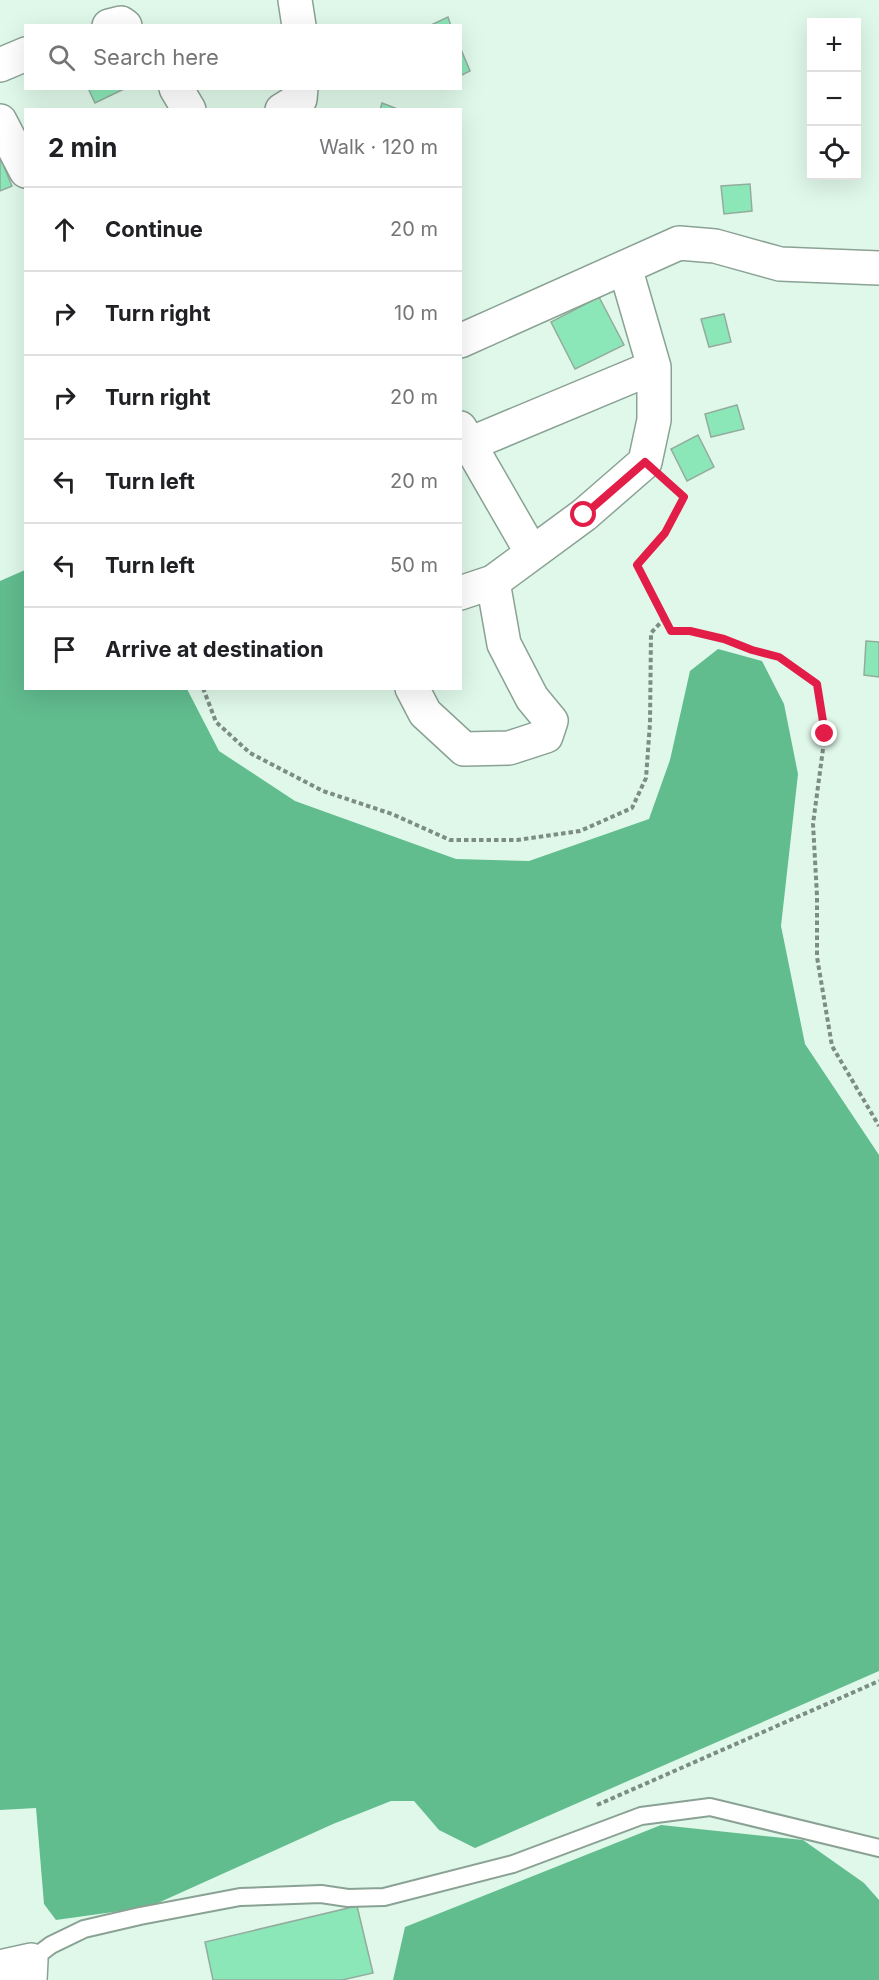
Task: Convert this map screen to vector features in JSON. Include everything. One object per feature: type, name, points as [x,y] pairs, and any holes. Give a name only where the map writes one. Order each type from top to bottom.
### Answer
[{"type":"street","points":[[294,0],[299,24]]},
{"type":"street","points":[[0,65],[24,55]]},
{"type":"street","points":[[177,90],[188,108]]},
{"type":"street","points":[[285,108],[300,99],[301,90]]},
{"type":"street","points":[[0,121],[24,167]]},
{"type":"street","points":[[462,340],[679,243],[715,246],[780,264],[879,268]]},
{"type":"street","points":[[462,592],[493,582],[584,515],[645,462],[654,420],[654,368],[625,267]]},
{"type":"street","points":[[532,553],[464,440],[654,368]]},
{"type":"street","points":[[413,690],[424,713],[464,748],[510,748],[546,736],[551,721],[532,698],[504,644],[493,582]]},
{"type":"lane","points":[[20,1969],[51,1945],[84,1929],[240,1897],[321,1894],[348,1898],[384,1897],[513,1864],[641,1816],[710,1807],[879,1848]]},
{"type":"path","points":[[645,462],[684,497],[665,533],[637,565],[671,631],[690,631],[724,639],[779,657],[817,684],[825,734],[813,824],[817,896],[817,957],[832,1046],[879,1126]]},
{"type":"path","points":[[586,1837],[593,1807],[879,1681]]},
{"type":"shaded area","points":[[24,570],[24,690],[188,690],[219,751],[295,801],[456,859],[529,861],[649,819],[670,760],[690,671],[718,649],[762,661],[784,704],[798,774],[781,926],[805,1044],[879,1155],[879,1671],[475,1848],[439,1830],[414,1801],[391,1801],[333,1824],[149,1907],[56,1920],[44,1904],[36,1808],[0,1810],[0,581]]},
{"type":"shaded area","points":[[661,1825],[803,1840],[864,1883],[879,1900],[879,1980],[393,1980],[405,1927]]},
{"type":"building","points":[[448,17],[450,24],[433,24]]},
{"type":"building","points":[[462,52],[470,71],[462,75]]},
{"type":"building","points":[[89,90],[122,90],[95,103]]},
{"type":"building","points":[[382,103],[395,108],[381,108]]},
{"type":"building","points":[[0,157],[12,186],[0,191]]},
{"type":"building","points":[[750,184],[752,211],[724,214],[721,186]]},
{"type":"building","points":[[599,297],[624,345],[575,369],[551,322]]},
{"type":"building","points":[[724,314],[731,342],[709,347],[701,319]]},
{"type":"building","points":[[737,405],[744,429],[711,437],[705,414]]},
{"type":"building","points":[[698,435],[714,467],[687,481],[671,449]]},
{"type":"building","points":[[866,641],[879,642],[879,677],[864,675]]},
{"type":"building","points":[[357,1906],[373,1973],[342,1980],[213,1980],[205,1942]]},
{"type":"route","points":[[584,515],[645,462],[684,497],[665,533],[637,565],[671,631],[690,631],[724,639],[779,657],[817,684],[825,734]]}]
